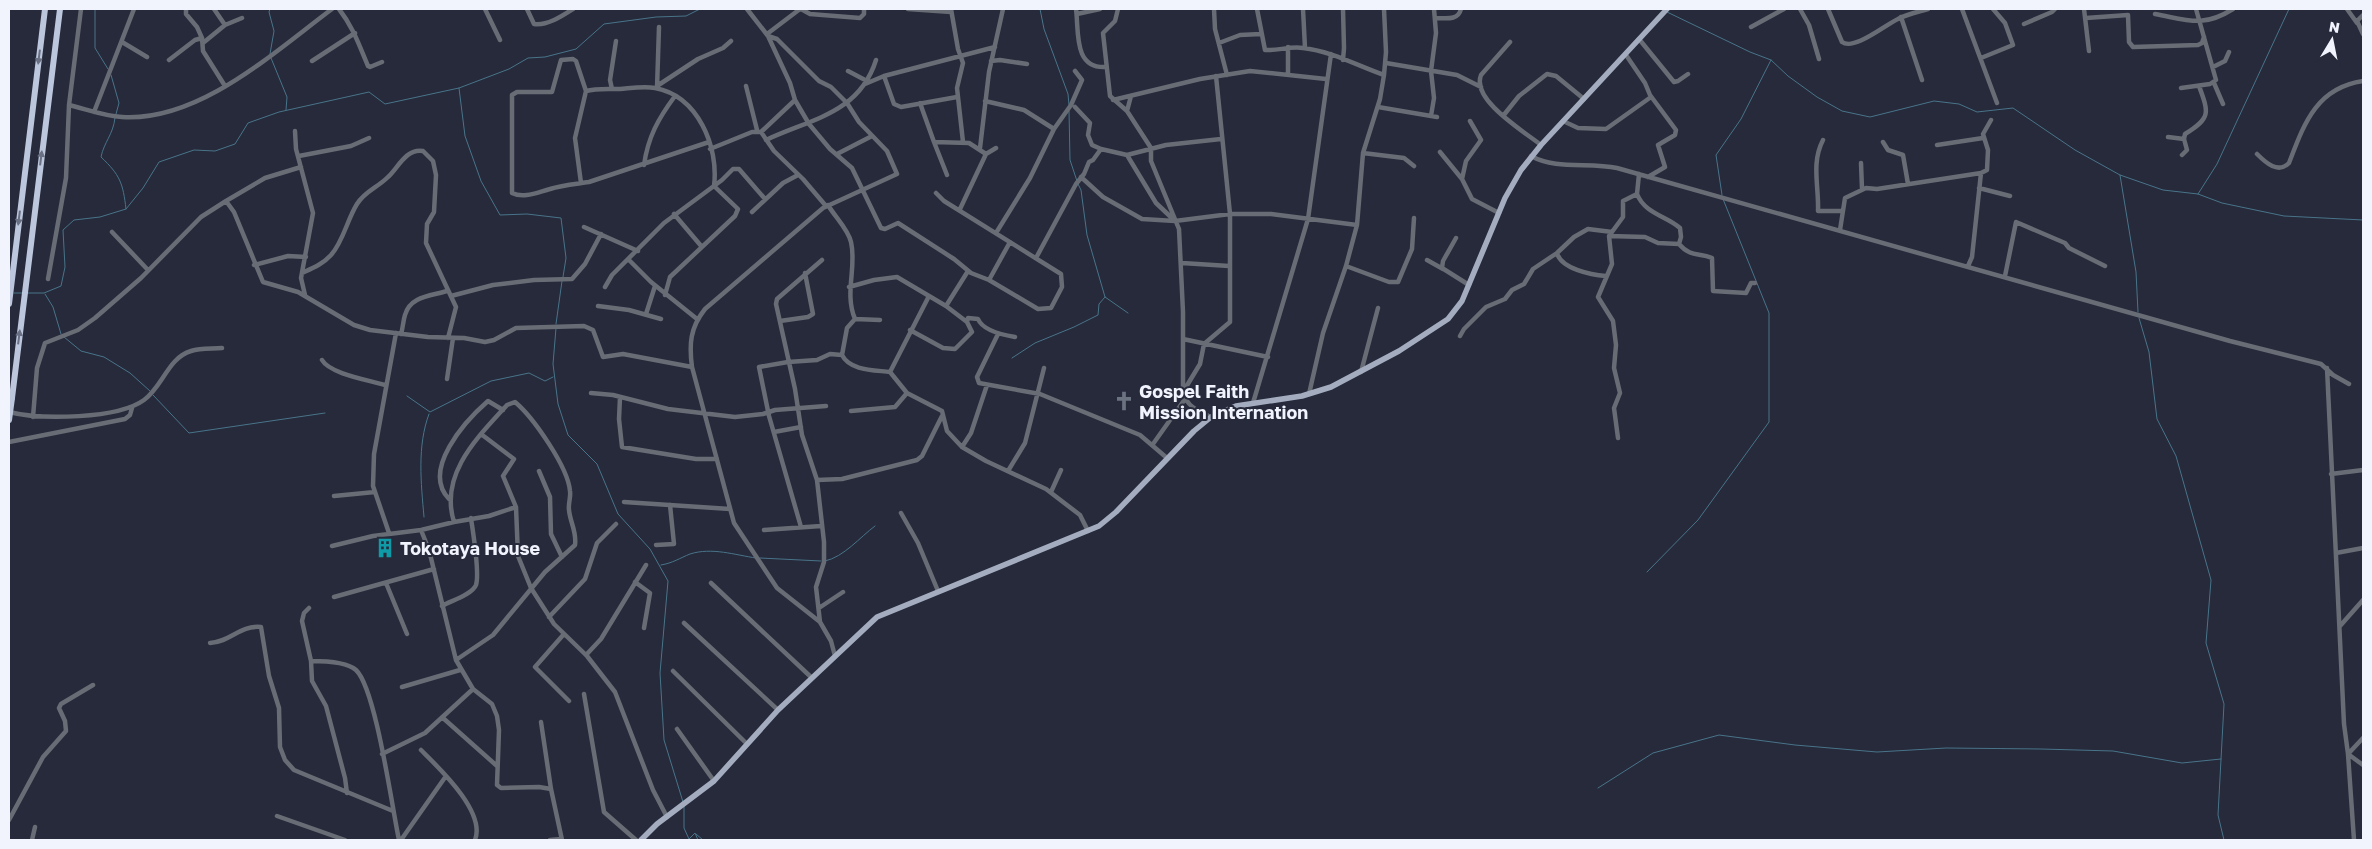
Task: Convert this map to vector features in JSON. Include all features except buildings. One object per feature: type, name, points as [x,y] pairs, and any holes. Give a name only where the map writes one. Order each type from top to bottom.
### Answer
[{"type":"highway","points":[[9,304],[45,9]]},
{"type":"highway","points":[[9,421],[60,9]]},
{"type":"main road","points":[[641,840],[667,817],[714,781],[778,710],[877,617],[1088,531],[1116,512],[1167,458],[1212,417],[1228,409],[1254,403],[1308,395],[1361,372],[1448,319],[1458,309],[1469,286],[1514,181],[1532,156],[1563,120],[1626,55],[1667,9]]},
{"type":"street","points":[[48,279],[66,178],[69,105],[81,9]]},
{"type":"street","points":[[94,112],[134,9]]},
{"type":"street","points":[[186,9],[186,14],[197,27],[203,51],[225,86]]},
{"type":"street","points":[[214,9],[225,25]]},
{"type":"street","points":[[69,105],[122,117],[158,114],[182,108],[225,86],[264,60],[332,9]]},
{"type":"street","points":[[339,9],[354,33],[368,66],[370,67],[382,62]]},
{"type":"street","points":[[485,9],[500,40]]},
{"type":"street","points":[[527,9],[534,24],[559,17],[573,9]]},
{"type":"street","points":[[747,9],[768,35],[790,83],[795,100],[809,124],[852,168],[881,228],[885,229],[898,223],[954,259],[968,271],[989,280],[1032,306],[1045,310],[1051,308],[1059,296],[1063,279],[1061,274],[943,200],[936,193]]},
{"type":"street","points":[[768,35],[801,9],[810,14],[818,11],[860,18],[864,14],[864,9]]},
{"type":"street","points":[[908,9],[951,10],[963,63],[957,88],[963,142]]},
{"type":"street","points":[[980,148],[991,61],[1003,9]]},
{"type":"street","points":[[1076,9],[1080,52],[1088,62],[1095,66],[1106,68]]},
{"type":"street","points":[[1077,14],[1100,9]]},
{"type":"street","points":[[1118,9],[1115,21],[1103,32],[1106,68],[1113,100],[1127,111],[1151,148],[1151,161],[1179,229],[1182,263],[1183,392],[1185,399],[1196,410],[1212,417]]},
{"type":"street","points":[[1214,9],[1214,20],[1227,75]]},
{"type":"street","points":[[1257,9],[1265,50],[1288,47],[1305,48],[1330,54],[1384,75]]},
{"type":"street","points":[[1303,9],[1305,48]]},
{"type":"street","points":[[1342,9],[1344,48],[1342,60]]},
{"type":"street","points":[[1308,395],[1323,333],[1346,266],[1357,225],[1363,153],[1378,107],[1386,64],[1384,9]]},
{"type":"street","points":[[1431,116],[1434,80],[1432,71],[1435,55],[1434,9]]},
{"type":"street","points":[[1435,18],[1455,18],[1460,15],[1462,9]]},
{"type":"street","points":[[1751,27],[1784,9]]},
{"type":"street","points":[[1800,9],[1809,25],[1819,59]]},
{"type":"street","points":[[1828,9],[1844,44],[1864,39],[1901,18],[1928,9]]},
{"type":"street","points":[[1962,9],[1997,103]]},
{"type":"street","points":[[1981,58],[2013,45],[2005,23],[1993,9]]},
{"type":"street","points":[[2024,24],[2055,9]]},
{"type":"street","points":[[2084,9],[2089,50]]},
{"type":"street","points":[[2196,9],[2213,67],[2216,80],[2214,83],[2223,104]]},
{"type":"street","points":[[2155,14],[2200,22],[2214,20],[2233,9]]},
{"type":"street","points":[[2348,9],[2363,34]]},
{"type":"street","points":[[2086,18],[2114,12],[2130,17],[2129,42],[2133,47],[2198,45],[2204,37]]},
{"type":"street","points":[[2357,23],[2358,19],[2363,15]]},
{"type":"street","points":[[170,60],[195,40],[202,41],[225,25],[242,18]]},
{"type":"street","points":[[1901,18],[1922,80]]},
{"type":"street","points":[[657,87],[659,27]]},
{"type":"street","points":[[312,61],[354,33]]},
{"type":"street","points":[[1219,43],[1240,35],[1261,34]]},
{"type":"street","points":[[768,35],[777,39],[819,81],[831,87],[847,103],[854,117],[887,151],[897,174],[827,206],[723,293],[697,319],[689,345],[692,367],[707,414],[730,508],[742,536],[777,588],[820,622],[831,641],[835,656]]},
{"type":"street","points":[[1639,39],[1674,82],[1688,74]]},
{"type":"street","points":[[612,89],[610,80],[616,41]]},
{"type":"street","points":[[586,91],[657,87],[731,41]]},
{"type":"street","points":[[122,42],[147,57]]},
{"type":"street","points":[[1510,42],[1482,75],[1481,87],[1484,94],[1503,116],[1541,145]]},
{"type":"street","points":[[866,83],[884,76],[995,47]]},
{"type":"street","points":[[1288,47],[1288,74]]},
{"type":"street","points":[[2213,67],[2225,61],[2229,52]]},
{"type":"street","points":[[1254,403],[1308,219],[1330,54]]},
{"type":"street","points":[[1626,55],[1645,83],[1651,97],[1676,132],[1658,145],[1665,167],[1648,177]]},
{"type":"street","points":[[581,183],[575,138],[586,91],[576,61],[564,59],[560,62],[552,92],[517,92],[510,99],[513,112],[512,193],[516,195],[540,194],[548,189],[581,183],[644,165],[709,142]]},
{"type":"street","points":[[766,140],[809,124],[847,103],[866,83],[876,60]]},
{"type":"street","points":[[991,61],[1000,60],[1027,64]]},
{"type":"street","points":[[1386,64],[1457,75],[1481,87]]},
{"type":"street","points":[[848,71],[866,83]]},
{"type":"street","points":[[996,233],[1030,178],[1054,129],[1071,105],[1082,78],[1075,71]]},
{"type":"street","points":[[1113,100],[1216,76],[1257,71],[1326,79]]},
{"type":"street","points":[[1503,116],[1519,96],[1547,74],[1556,76],[1584,99]]},
{"type":"street","points":[[884,76],[896,106],[958,97]]},
{"type":"street","points":[[1183,392],[1200,364],[1204,344],[1230,322],[1230,214],[1216,76]]},
{"type":"street","points":[[2257,154],[2271,165],[2280,169],[2284,168],[2289,163],[2308,116],[2334,90],[2363,81]]},
{"type":"street","points":[[2181,88],[2214,83]]},
{"type":"street","points":[[746,86],[759,131],[774,151],[827,206],[851,239],[852,262],[849,287],[855,319]]},
{"type":"street","points":[[2182,155],[2188,150],[2184,139],[2185,134],[2202,123],[2206,116],[2199,86]]},
{"type":"street","points":[[657,87],[674,96],[696,114],[709,142],[715,172],[714,186]]},
{"type":"street","points":[[644,165],[646,148],[654,126],[674,96]]},
{"type":"street","points":[[1127,111],[1131,96]]},
{"type":"street","points":[[1563,120],[1578,128],[1606,129],[1651,97]]},
{"type":"street","points":[[710,149],[759,131],[795,100]]},
{"type":"street","points":[[985,101],[1024,110],[1054,129]]},
{"type":"street","points":[[920,103],[947,176]]},
{"type":"street","points":[[1075,107],[1090,123],[1088,136],[1092,145],[1127,155],[1151,148],[1180,143],[1221,139]]},
{"type":"street","points":[[1378,107],[1437,117]]},
{"type":"street","points":[[1840,230],[1844,198],[1862,189],[1877,189],[1981,173],[1987,170],[1989,165],[1988,150],[1983,138],[1984,130],[1991,120]]},
{"type":"street","points":[[1462,179],[1466,161],[1481,140],[1470,121]]},
{"type":"street","points":[[295,131],[301,167],[313,213],[301,280],[305,295]]},
{"type":"street","points":[[837,154],[872,136]]},
{"type":"street","points":[[2168,137],[2184,139]]},
{"type":"street","points":[[299,156],[351,146],[369,138]]},
{"type":"street","points":[[1936,145],[1983,138]]},
{"type":"street","points":[[1823,140],[1817,152],[1815,162],[1818,211],[1842,211]]},
{"type":"street","points":[[934,142],[963,142],[980,148],[986,154]]},
{"type":"street","points":[[1883,142],[1888,150],[1903,156],[1908,184]]},
{"type":"street","points":[[960,209],[986,154],[996,148]]},
{"type":"street","points":[[1036,258],[1089,162],[1093,160],[1101,149]]},
{"type":"street","points":[[302,273],[321,264],[332,255],[362,196],[388,178],[410,153],[420,150],[426,153],[435,165],[434,212],[427,224],[425,239],[447,291],[456,307],[450,338],[447,379]]},
{"type":"street","points":[[1440,152],[1462,179],[1472,199],[1499,213]]},
{"type":"street","points":[[1363,153],[1404,158],[1414,166]]},
{"type":"street","points":[[1127,155],[1156,203],[1175,221]]},
{"type":"street","points":[[1532,156],[1545,163],[1606,166],[1639,174],[2230,341],[2321,364],[2333,375],[2349,384]]},
{"type":"street","points":[[1861,163],[1862,189]]},
{"type":"street","points":[[33,417],[37,368],[45,343],[78,330],[148,270],[201,217],[265,178],[301,167]]},
{"type":"street","points":[[605,287],[612,275],[638,252],[674,214],[736,168],[765,199]]},
{"type":"street","points":[[1968,266],[1972,258],[1981,173]]},
{"type":"street","points":[[752,212],[765,199],[798,174]]},
{"type":"street","points":[[1639,174],[1637,194],[1640,200],[1659,217],[1678,225],[1681,231],[1679,244]]},
{"type":"street","points":[[1081,177],[1103,197],[1142,219],[1175,221],[1230,214],[1271,214],[1357,225]]},
{"type":"street","points":[[665,294],[670,277],[738,213],[738,209],[714,186]]},
{"type":"street","points":[[1979,188],[2010,196]]},
{"type":"street","points":[[1618,438],[1614,408],[1620,394],[1614,368],[1616,360],[1613,321],[1598,297],[1612,264],[1610,234],[1623,217],[1623,201],[1637,194]]},
{"type":"street","points":[[226,201],[234,212],[254,264],[265,284],[288,288],[305,295],[354,325],[370,330],[464,338],[485,342],[494,340],[516,328],[584,326],[590,327],[596,336],[601,357],[623,354],[692,367]]},
{"type":"street","points":[[674,214],[702,247]]},
{"type":"street","points":[[1346,266],[1389,282],[1398,282],[1412,249],[1414,218]]},
{"type":"street","points":[[2005,276],[2016,222],[2064,243],[2069,248],[2105,266]]},
{"type":"street","points":[[584,227],[638,252]]},
{"type":"street","points":[[1460,336],[1464,329],[1486,308],[1495,302],[1505,299],[1512,290],[1524,284],[1533,269],[1588,230],[1645,237],[1658,243],[1679,244],[1693,255],[1712,258],[1713,291],[1746,293],[1751,283],[1755,283]]},
{"type":"street","points":[[112,232],[148,270]]},
{"type":"street","points":[[451,296],[493,285],[572,278],[585,264],[601,234]]},
{"type":"street","points":[[1444,270],[1443,261],[1456,238]]},
{"type":"street","points":[[989,280],[1010,242]]},
{"type":"street","points":[[1557,253],[1560,259],[1570,267],[1593,275],[1606,276]]},
{"type":"street","points":[[254,264],[288,256],[306,257]]},
{"type":"street","points":[[629,260],[655,286],[697,319]]},
{"type":"street","points":[[820,622],[816,587],[824,562],[824,542],[817,480],[801,427],[776,302],[805,273],[822,260]]},
{"type":"street","points":[[1427,260],[1469,286]]},
{"type":"street","points":[[1182,263],[1229,266]]},
{"type":"street","points":[[946,306],[968,271]]},
{"type":"street","points":[[780,321],[808,318],[813,314],[805,273]]},
{"type":"street","points":[[849,287],[874,280],[897,277],[946,306],[967,322],[972,333],[955,349],[943,348],[910,330]]},
{"type":"street","points":[[646,314],[655,286]]},
{"type":"street","points":[[390,533],[375,492],[374,454],[385,385],[399,333],[411,303],[416,299],[447,291]]},
{"type":"street","points":[[890,372],[929,296]]},
{"type":"street","points":[[598,306],[621,308],[661,319]]},
{"type":"street","points":[[1361,372],[1378,308]]},
{"type":"street","points":[[967,322],[968,318],[978,319],[979,323],[998,334],[1015,337]]},
{"type":"street","points":[[855,319],[880,320]]},
{"type":"street","points":[[855,319],[847,328],[842,355],[844,360],[864,369],[890,372],[907,393],[942,411],[947,431],[962,447],[986,461],[1031,480],[1051,492],[1080,515],[1088,531]]},
{"type":"street","points":[[998,334],[977,377],[979,383],[1036,393],[1129,430],[1153,444],[1167,458]]},
{"type":"street","points":[[1183,339],[1268,357]]},
{"type":"street","points":[[9,412],[33,417],[88,414],[132,408],[155,391],[173,364],[182,355],[193,350],[222,348]]},
{"type":"street","points":[[801,527],[768,412],[759,368],[788,362],[816,360],[830,354],[842,355]]},
{"type":"street","points":[[322,360],[325,365],[335,370],[385,385]]},
{"type":"street","points":[[1008,471],[1025,444],[1036,393],[1044,368]]},
{"type":"street","points":[[2327,368],[2344,724],[2354,840]]},
{"type":"street","points":[[962,447],[971,432],[987,385]]},
{"type":"street","points":[[591,393],[620,397],[653,406],[735,417],[826,406]]},
{"type":"street","points":[[851,411],[895,407],[907,393]]},
{"type":"street","points":[[620,397],[619,419],[622,447],[696,459],[717,459]]},
{"type":"street","points":[[1153,444],[1185,399]]},
{"type":"street","points":[[454,522],[449,499],[441,491],[440,484],[440,468],[447,449],[488,401],[503,410]]},
{"type":"street","points":[[449,499],[468,449],[503,410],[513,402],[517,403],[560,462],[570,490],[569,511],[576,540],[575,545],[531,588],[494,635],[456,660]]},
{"type":"street","points":[[9,442],[125,419],[130,415],[132,408]]},
{"type":"street","points":[[817,480],[842,479],[917,460],[922,456],[943,416]]},
{"type":"street","points":[[774,432],[801,427]]},
{"type":"street","points":[[481,434],[514,458],[502,476],[516,507],[518,556],[531,588],[549,617],[586,655],[615,692],[653,790],[667,817]]},
{"type":"street","points":[[1051,492],[1061,470]]},
{"type":"street","points":[[2331,474],[2363,470]]},
{"type":"street","points":[[539,471],[550,497],[551,534],[562,557]]},
{"type":"street","points":[[334,496],[375,492]]},
{"type":"street","points":[[624,502],[730,508]]},
{"type":"street","points":[[656,545],[674,544],[670,505]]},
{"type":"street","points":[[332,546],[390,533],[421,530],[497,514],[516,507]]},
{"type":"street","points":[[901,514],[918,543],[938,591]]},
{"type":"street","points":[[442,606],[472,590],[476,585],[476,553],[471,518]]},
{"type":"street","points":[[549,617],[585,579],[596,543],[616,524]]},
{"type":"street","points":[[764,530],[821,526]]},
{"type":"street","points":[[421,530],[434,569],[460,670],[473,689],[492,704],[497,716],[499,730],[497,785],[501,788],[539,787],[551,789]]},
{"type":"street","points":[[2336,553],[2363,548]]},
{"type":"street","points":[[586,655],[602,639],[646,565]]},
{"type":"street","points":[[334,597],[434,569]]},
{"type":"street","points":[[635,582],[650,593],[644,628]]},
{"type":"street","points":[[386,583],[407,634]]},
{"type":"street","points":[[711,583],[812,678]]},
{"type":"street","points":[[819,608],[842,592]]},
{"type":"street","points":[[2340,626],[2363,600]]},
{"type":"street","points":[[309,608],[304,613],[302,621],[311,661],[312,681],[326,706],[347,792]]},
{"type":"street","points":[[684,623],[698,633],[778,710]]},
{"type":"street","points":[[210,643],[227,640],[244,628],[261,627],[269,676],[279,708],[280,747],[285,760],[294,770],[393,811]]},
{"type":"street","points":[[564,634],[535,667],[569,701]]},
{"type":"street","points":[[311,661],[351,667],[359,674],[367,691],[400,840]]},
{"type":"street","points":[[402,687],[460,670]]},
{"type":"street","points":[[673,671],[747,744]]},
{"type":"street","points":[[9,820],[43,757],[66,731],[65,721],[59,708],[61,704],[93,685]]},
{"type":"street","points":[[382,754],[425,733],[473,689]]},
{"type":"street","points":[[584,694],[604,812],[636,840]]},
{"type":"street","points":[[443,718],[476,745],[497,766]]},
{"type":"street","points":[[541,722],[551,789],[562,840],[550,840]]},
{"type":"street","points":[[677,729],[714,781]]},
{"type":"street","points":[[2348,754],[2363,738]]},
{"type":"street","points":[[421,750],[446,776],[472,815],[477,828],[474,840]]},
{"type":"street","points":[[2348,754],[2363,765]]},
{"type":"street","points":[[400,840],[446,776]]},
{"type":"street","points":[[278,816],[345,840]]},
{"type":"street","points":[[32,840],[35,827]]},
{"type":"waterway","points":[[95,9],[95,48],[108,69]]},
{"type":"waterway","points":[[270,9],[269,12],[274,31],[270,54]]},
{"type":"waterway","points":[[27,293],[44,293],[61,286],[65,267],[63,230],[74,220],[100,217],[126,209],[143,188],[159,162],[194,150],[215,151],[235,144],[248,123],[279,112],[369,92],[385,104],[459,88],[509,69],[528,58],[545,57],[576,49],[604,24],[656,17],[686,16],[700,9]]},
{"type":"waterway","points":[[1040,9],[1044,29],[1068,94],[1069,105]]},
{"type":"waterway","points":[[2198,194],[2217,164],[2289,9]]},
{"type":"waterway","points":[[1667,12],[1750,52],[1771,60],[1788,76],[1817,97],[1842,111],[1870,117],[1934,101],[1959,104],[1977,112],[2013,108],[2075,150],[2120,175],[2163,190],[2198,194],[2222,203],[2284,216],[2363,220]]},
{"type":"waterway","points":[[271,58],[287,97],[286,110]]},
{"type":"waterway","points":[[1722,195],[1716,155],[1741,119],[1771,60]]},
{"type":"waterway","points":[[111,75],[119,103],[116,114]]},
{"type":"waterway","points":[[459,88],[465,136],[481,181],[500,215],[527,214],[561,218],[566,258],[563,277]]},
{"type":"waterway","points":[[1069,111],[1070,160],[1077,181]]},
{"type":"waterway","points":[[115,118],[101,157],[113,169],[120,180],[126,209]]},
{"type":"waterway","points":[[2120,175],[2136,272],[2138,312]]},
{"type":"waterway","points":[[1078,184],[1081,190],[1087,235],[1105,297],[1128,313]]},
{"type":"waterway","points":[[1647,572],[1698,520],[1769,422],[1769,313],[1723,199]]},
{"type":"waterway","points":[[556,324],[562,281]]},
{"type":"waterway","points":[[14,293],[23,293]]},
{"type":"waterway","points":[[45,294],[53,307],[61,334]]},
{"type":"waterway","points":[[1012,358],[1035,343],[1098,315],[1099,304],[1105,297]]},
{"type":"waterway","points":[[2139,318],[2149,352],[2157,419],[2176,456],[2211,580],[2206,643],[2224,704],[2218,815],[2224,840]]},
{"type":"waterway","points":[[556,328],[553,364],[558,404],[568,435],[597,464],[618,514],[650,549],[668,581],[660,673],[664,740],[683,802]]},
{"type":"waterway","points":[[64,337],[81,351],[104,357],[130,373],[150,391]]},
{"type":"waterway","points":[[407,396],[430,412],[491,381],[529,373],[545,381],[553,377]]},
{"type":"waterway","points":[[153,395],[189,433],[325,413]]},
{"type":"waterway","points":[[424,517],[421,452],[429,414]]},
{"type":"waterway","points":[[825,561],[845,551],[875,526]]},
{"type":"waterway","points":[[661,565],[690,554],[707,551],[756,558]]},
{"type":"waterway","points":[[760,558],[821,561]]},
{"type":"waterway","points":[[1598,788],[1653,753],[1719,735],[1795,745],[1877,752],[1946,748],[2041,749],[2113,751],[2182,763],[2221,759]]},
{"type":"waterway","points":[[684,806],[684,828],[689,839],[695,833],[698,840]]},
{"type":"waterway","points":[[696,834],[703,840]]},
{"type":"place","name":"Gospel Faith Mission Internation","points":[[1124,401]]},
{"type":"place","name":"Tokotaya House","points":[[385,548]]}]
